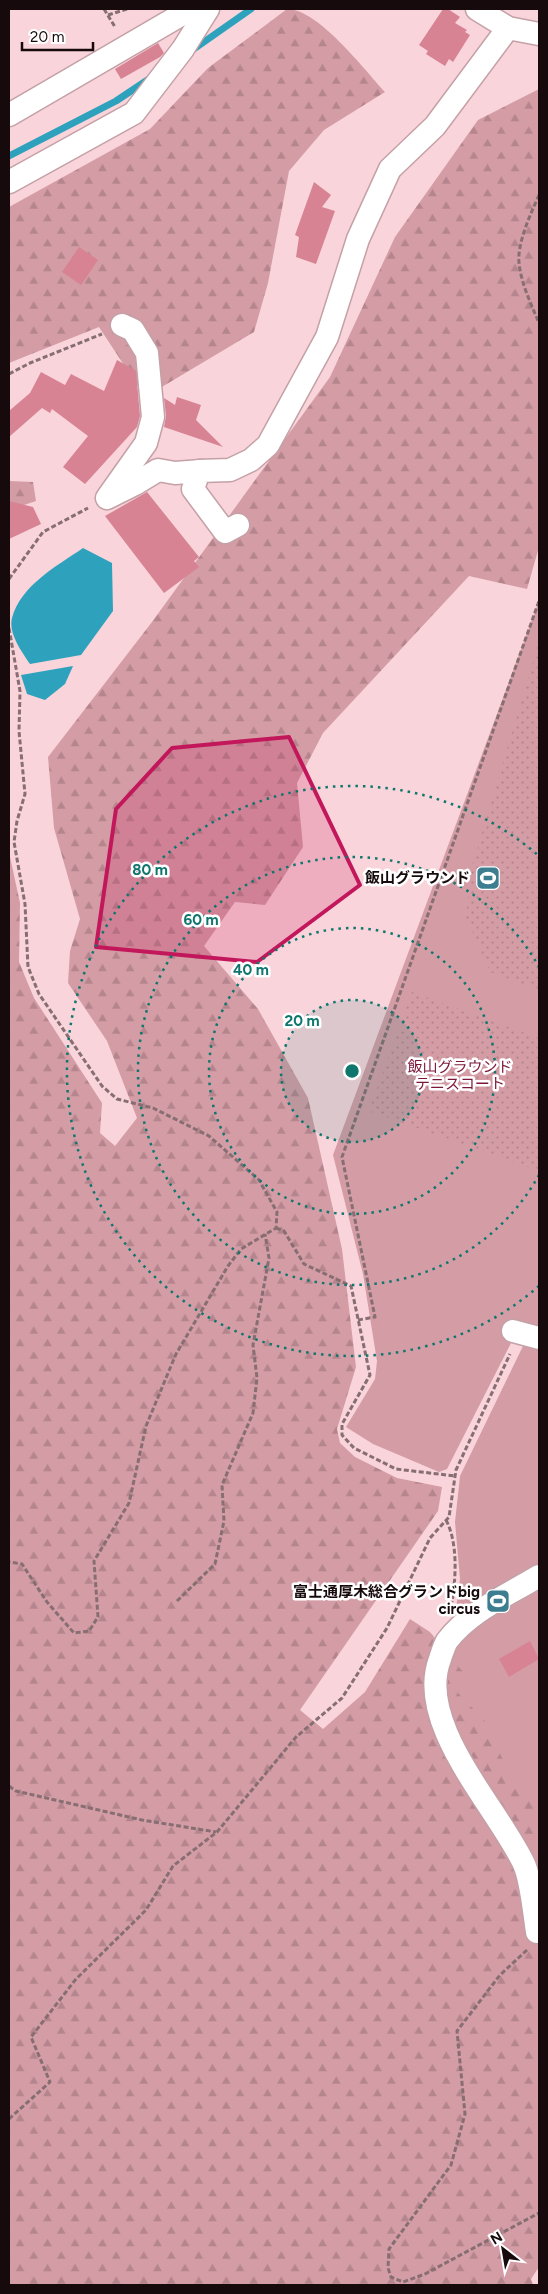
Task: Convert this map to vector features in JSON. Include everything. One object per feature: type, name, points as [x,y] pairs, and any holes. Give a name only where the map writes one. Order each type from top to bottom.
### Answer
[{"type":"street","points":[[9,115],[191,9]]},
{"type":"street","points":[[9,182],[134,113],[182,49],[208,9]]},
{"type":"street","points":[[477,9],[508,28],[539,34]]},
{"type":"street","points":[[107,498],[158,470],[175,473],[230,470],[251,460],[268,445],[327,337],[358,239],[390,170],[435,126],[508,28]]},
{"type":"street","points":[[107,498],[146,443],[153,417],[147,353],[133,330],[122,325]]},
{"type":"street","points":[[202,471],[199,471],[193,489],[226,532],[238,525]]},
{"type":"street","points":[[537,1932],[524,1863],[494,1829],[446,1733],[437,1708],[434,1685],[446,1642],[474,1614],[539,1576]]},
{"type":"path","points":[[108,15],[127,9]]},
{"type":"path","points":[[539,195],[526,223],[519,261],[529,299],[539,323]]},
{"type":"path","points":[[9,374],[30,363],[122,325]]},
{"type":"path","points":[[9,579],[43,532],[107,498]]},
{"type":"path","points":[[358,1320],[374,1317],[342,1157],[539,601]]},
{"type":"path","points":[[9,628],[20,690],[19,730],[25,794],[17,821],[14,842],[25,904],[28,967],[39,994],[102,1086],[117,1099],[152,1108],[209,1136],[259,1180],[276,1212],[276,1228]]},
{"type":"path","points":[[9,1562],[22,1564],[48,1602],[74,1633],[89,1631],[98,1617],[94,1561],[129,1503],[146,1426],[176,1354],[228,1266],[241,1249],[276,1228],[284,1231],[304,1264],[351,1286],[370,1375],[342,1424],[342,1435],[354,1448],[396,1469],[455,1476]]},
{"type":"path","points":[[177,1601],[215,1564],[224,1521],[222,1485],[253,1413],[257,1378],[253,1344],[269,1258],[265,1234]]},
{"type":"path","points":[[9,2119],[50,2082],[31,2037],[76,1979],[146,1910],[173,1866],[217,1832],[296,1737],[342,1698],[387,1628],[430,1538],[449,1517],[455,1476],[524,1334]]},
{"type":"path","points":[[446,1520],[451,1529],[456,1578],[449,1622],[452,1637]]},
{"type":"path","points":[[9,1786],[16,1791],[142,1820],[217,1832]]},
{"type":"path","points":[[537,1932],[534,1944],[500,1975],[457,2031],[465,2114],[451,2165],[389,2248],[388,2268],[391,2277],[403,2282],[425,2274],[539,2213]]},
{"type":"highlighted area","points":[[289,737],[360,885],[257,962],[96,947],[116,809],[172,748]]},
{"type":"green space","points":[[287,9],[299,12],[326,29],[385,92],[324,130],[289,171],[268,283],[254,332],[145,397],[99,327],[9,363],[9,207],[150,129],[208,68]]},
{"type":"green space","points":[[539,89],[539,547],[527,589],[469,576],[323,733],[297,783],[303,847],[265,905],[235,902],[204,946],[258,1009],[308,1098],[342,1249],[356,1367],[337,1429],[340,1443],[355,1457],[397,1478],[442,1487],[438,1511],[300,1710],[323,1729],[365,1692],[410,1619],[430,1632],[463,1672],[458,1693],[485,1721],[508,1771],[539,1813],[539,2267],[531,2279],[533,2285],[9,2285],[9,852],[20,903],[19,962],[34,998],[102,1103],[100,1133],[115,1146],[137,1118],[107,1041],[68,983],[70,951],[80,919],[54,828],[48,757],[152,622],[330,377],[395,237],[478,120]]},
{"type":"green space","points":[[9,481],[33,482],[36,501],[9,510]]},
{"type":"green space","name":"飯山グラウンド","points":[[539,601],[539,1328],[512,1324],[505,1339],[512,1341],[447,1469],[439,1472],[373,1444],[346,1427],[375,1379],[377,1361],[363,1274],[333,1155]]},
{"type":"green space","points":[[539,642],[539,990],[490,972],[466,917],[471,870]]},
{"type":"green space","name":"飯山グラウンド テニスコート","points":[[412,992],[539,1038],[539,1171],[369,1111]]},
{"type":"green space","name":"富士通厚木総合グランドbig circus","points":[[523,1346],[539,1348],[539,1894],[442,1686],[456,1648],[454,1623],[460,1579],[455,1522],[460,1476]]},
{"type":"water","points":[[83,548],[112,563],[113,611],[81,655],[30,664],[16,642],[12,630],[12,618],[17,606],[23,596],[41,577]]},
{"type":"water","points":[[73,666],[65,684],[45,700],[27,694],[21,675]]},
{"type":"building","points":[[443,9],[448,9],[460,17],[455,23],[467,30],[465,32],[470,35],[453,62],[449,59],[445,66],[426,54],[428,51],[419,45]]},
{"type":"building","points":[[158,43],[164,53],[160,57],[121,79],[115,69]]},
{"type":"building","points":[[314,182],[331,195],[322,207],[335,211],[316,264],[296,257],[299,237],[295,235]]},
{"type":"building","points":[[79,247],[98,260],[81,285],[62,272]]},
{"type":"building","points":[[117,360],[136,371],[140,416],[137,427],[85,484],[63,467],[88,436],[52,409],[50,413],[42,408],[9,437],[9,411],[30,393],[41,372],[65,385],[71,374],[104,391]]},
{"type":"building","points":[[177,397],[201,405],[196,420],[223,447],[164,427],[166,416],[164,398],[175,405]]},
{"type":"building","points":[[147,492],[199,557],[194,561],[199,567],[164,593],[105,516]]},
{"type":"building","points":[[9,501],[33,507],[41,524],[9,539]]},
{"type":"building","points":[[530,1641],[539,1659],[509,1677],[499,1659]]},
{"type":"waterway","points":[[191,51],[251,9]]},
{"type":"waterway","points":[[9,156],[116,101],[149,79]]},
{"type":"place","name":"飯山グラウンド","points":[[488,878]]},
{"type":"place","name":"富士通厚木総合グランドbig circus","points":[[498,1601]]}]
